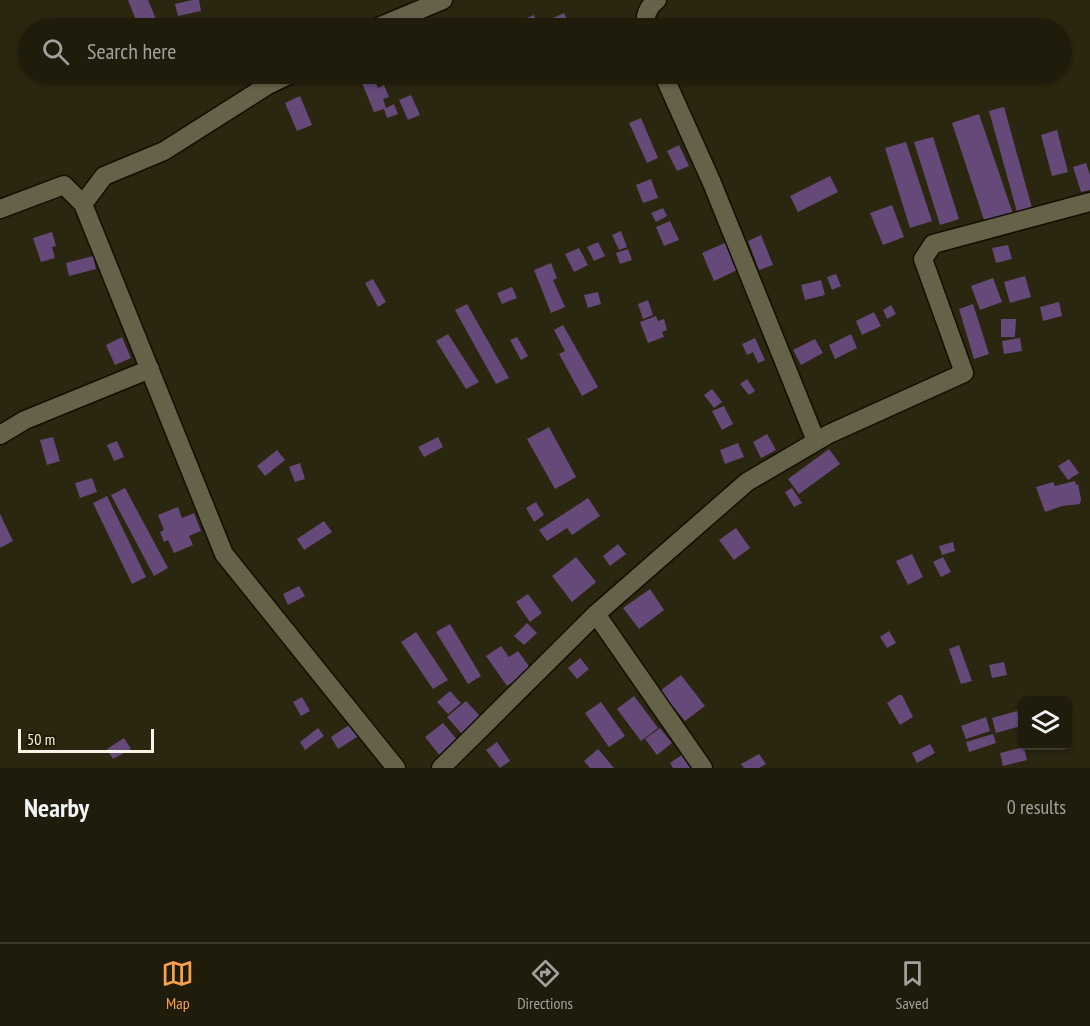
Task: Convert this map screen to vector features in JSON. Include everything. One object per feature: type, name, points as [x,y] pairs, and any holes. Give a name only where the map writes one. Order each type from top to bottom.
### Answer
[{"type":"street","points":[[400,18],[443,0]]},
{"type":"street","points":[[646,18],[651,4],[657,0]]},
{"type":"street","points":[[83,204],[104,176],[164,151],[275,84]]},
{"type":"street","points":[[667,84],[712,183],[816,441]]},
{"type":"street","points":[[0,209],[64,184],[83,204],[224,554],[396,768]]},
{"type":"street","points":[[441,768],[596,614],[747,482],[816,441],[964,373],[923,259],[933,244],[1090,201]]},
{"type":"street","points":[[0,435],[25,420],[150,369]]},
{"type":"street","points":[[596,614],[703,768]]},
{"type":"building","points":[[128,0],[148,0],[156,18],[135,18]]},
{"type":"building","points":[[199,0],[201,11],[178,16],[175,4]]},
{"type":"building","points":[[564,13],[566,18],[553,18]]},
{"type":"building","points":[[362,84],[376,84],[378,88],[384,85],[389,97],[383,99],[386,108],[394,104],[398,114],[387,118],[384,109],[374,112]]},
{"type":"building","points":[[411,95],[420,115],[408,120],[399,100]]},
{"type":"building","points":[[300,96],[312,125],[297,131],[285,103]]},
{"type":"building","points":[[1004,107],[1032,208],[1017,212],[989,111]]},
{"type":"building","points":[[979,114],[1013,214],[985,223],[952,123]]},
{"type":"building","points":[[641,118],[658,158],[647,163],[629,123]]},
{"type":"building","points":[[1057,130],[1068,172],[1052,176],[1041,135]]},
{"type":"building","points":[[933,137],[959,219],[940,225],[914,142]]},
{"type":"building","points":[[906,142],[932,221],[910,228],[885,148]]},
{"type":"building","points":[[679,145],[689,166],[677,171],[667,151]]},
{"type":"building","points":[[1086,163],[1090,175],[1090,190],[1081,192],[1073,167]]},
{"type":"building","points":[[830,176],[838,192],[798,212],[790,196]]},
{"type":"building","points":[[651,179],[658,198],[643,203],[636,185]]},
{"type":"building","points":[[892,205],[904,237],[883,245],[870,213]]},
{"type":"building","points":[[663,208],[667,216],[656,222],[651,213]]},
{"type":"building","points":[[670,221],[679,240],[664,246],[656,227]]},
{"type":"building","points":[[621,231],[627,247],[619,250],[612,235]]},
{"type":"building","points":[[52,232],[56,246],[52,247],[55,258],[41,262],[33,238]]},
{"type":"building","points":[[761,235],[773,265],[759,270],[748,241]]},
{"type":"building","points":[[598,242],[605,256],[594,261],[587,247]]},
{"type":"building","points":[[725,243],[737,270],[714,281],[702,253]]},
{"type":"building","points":[[1008,245],[1012,259],[996,263],[992,248]]},
{"type":"building","points":[[579,248],[588,265],[574,272],[565,254]]},
{"type":"building","points":[[628,249],[632,260],[620,264],[616,253]]},
{"type":"building","points":[[93,256],[96,269],[69,276],[66,263]]},
{"type":"building","points":[[551,263],[557,278],[553,280],[565,307],[551,313],[534,270]]},
{"type":"building","points":[[836,274],[841,286],[832,290],[827,277]]},
{"type":"building","points":[[1025,276],[1031,297],[1010,303],[1004,282]]},
{"type":"building","points":[[993,278],[1002,302],[980,310],[971,286]]},
{"type":"building","points":[[373,279],[386,302],[378,307],[365,283]]},
{"type":"building","points":[[821,280],[825,295],[805,300],[801,285]]},
{"type":"building","points":[[512,287],[517,298],[502,304],[497,293]]},
{"type":"building","points":[[598,292],[601,304],[588,308],[584,295]]},
{"type":"building","points":[[648,300],[653,315],[643,319],[638,304]]},
{"type":"building","points":[[1059,302],[1062,316],[1043,321],[1040,307]]},
{"type":"building","points":[[467,304],[509,378],[496,384],[455,310]]},
{"type":"building","points":[[973,304],[989,354],[974,359],[959,309]]},
{"type":"building","points":[[891,305],[896,314],[887,319],[883,310]]},
{"type":"building","points":[[874,312],[881,326],[862,335],[856,321]]},
{"type":"building","points":[[656,316],[658,321],[664,319],[667,330],[662,332],[664,337],[648,343],[640,322]]},
{"type":"building","points":[[1001,319],[1016,319],[1015,337],[1001,337]]},
{"type":"building","points":[[563,325],[598,387],[582,396],[559,354],[565,351],[554,330]]},
{"type":"building","points":[[448,334],[479,382],[466,389],[436,341]]},
{"type":"building","points":[[851,334],[857,348],[835,359],[829,345]]},
{"type":"building","points":[[122,337],[131,358],[115,365],[106,345]]},
{"type":"building","points":[[517,337],[528,356],[521,360],[510,340]]},
{"type":"building","points":[[755,338],[765,360],[758,363],[753,352],[747,355],[742,344]]},
{"type":"building","points":[[1020,338],[1022,351],[1004,354],[1002,341]]},
{"type":"building","points":[[815,339],[823,353],[801,365],[793,350]]},
{"type":"building","points":[[747,379],[755,391],[749,395],[740,384]]},
{"type":"building","points":[[712,389],[722,402],[714,408],[704,395]]},
{"type":"building","points":[[724,406],[733,424],[722,430],[712,411]]},
{"type":"building","points":[[549,427],[576,477],[555,489],[527,439]]},
{"type":"building","points":[[767,434],[776,450],[761,458],[753,442]]},
{"type":"building","points":[[53,437],[60,461],[47,465],[40,440]]},
{"type":"building","points":[[438,437],[443,447],[424,457],[418,447]]},
{"type":"building","points":[[117,441],[124,457],[114,461],[107,445]]},
{"type":"building","points":[[738,443],[744,457],[725,464],[720,450]]},
{"type":"building","points":[[829,449],[840,464],[799,494],[788,479]]},
{"type":"building","points":[[277,450],[285,460],[265,476],[257,466]]},
{"type":"building","points":[[1069,459],[1079,473],[1068,480],[1058,466]]},
{"type":"building","points":[[300,463],[305,479],[295,482],[289,467]]},
{"type":"building","points":[[92,478],[97,492],[80,498],[75,483]]},
{"type":"building","points":[[1075,481],[1076,485],[1078,484],[1080,504],[1062,506],[1045,512],[1036,487],[1053,482],[1055,486]]},
{"type":"building","points":[[125,488],[168,568],[154,576],[111,495]]},
{"type":"building","points":[[792,488],[802,503],[794,507],[785,492]]},
{"type":"building","points":[[107,496],[146,577],[132,584],[93,503]]},
{"type":"building","points":[[588,498],[600,516],[572,535],[567,528],[547,541],[539,530]]},
{"type":"building","points":[[536,502],[544,515],[534,522],[526,508]]},
{"type":"building","points":[[178,507],[182,518],[194,513],[201,531],[189,536],[193,545],[174,553],[168,540],[164,542],[160,532],[164,530],[158,515]]},
{"type":"building","points":[[0,514],[13,541],[0,548]]},
{"type":"building","points":[[324,521],[332,532],[304,550],[297,539]]},
{"type":"building","points":[[736,528],[750,548],[734,560],[719,540]]},
{"type":"building","points":[[953,542],[955,551],[942,555],[939,546]]},
{"type":"building","points":[[618,544],[626,554],[610,566],[603,556]]},
{"type":"building","points":[[912,554],[923,577],[908,585],[896,561]]},
{"type":"building","points":[[576,557],[596,582],[572,602],[552,576]]},
{"type":"building","points":[[943,557],[951,572],[941,577],[933,562]]},
{"type":"building","points":[[299,586],[305,596],[288,605],[283,594]]},
{"type":"building","points":[[650,589],[664,610],[639,629],[623,608]]},
{"type":"building","points":[[528,594],[542,613],[530,622],[516,602]]},
{"type":"building","points":[[527,623],[537,633],[524,645],[514,636]]},
{"type":"building","points":[[450,624],[481,676],[468,684],[436,632]]},
{"type":"building","points":[[889,631],[896,643],[887,648],[880,637]]},
{"type":"building","points":[[416,632],[448,680],[433,689],[401,642]]},
{"type":"building","points":[[959,645],[972,681],[961,684],[949,649]]},
{"type":"building","points":[[501,646],[509,657],[518,651],[531,669],[507,686],[486,656]]},
{"type":"building","points":[[580,658],[589,669],[577,679],[568,668]]},
{"type":"building","points":[[1004,662],[1007,675],[992,678],[989,665]]},
{"type":"building","points":[[681,675],[705,706],[685,721],[660,691]]},
{"type":"building","points":[[450,691],[461,703],[448,714],[437,702]]},
{"type":"building","points":[[902,695],[913,717],[900,725],[887,703]]},
{"type":"building","points":[[634,696],[658,728],[641,741],[617,709]]},
{"type":"building","points":[[302,697],[310,711],[301,716],[293,702]]},
{"type":"building","points":[[466,701],[481,717],[462,734],[447,717]]},
{"type":"building","points":[[601,702],[625,736],[609,747],[585,713]]},
{"type":"building","points":[[1017,711],[1018,727],[996,733],[992,718]]},
{"type":"building","points":[[986,717],[990,731],[966,739],[961,726]]},
{"type":"building","points":[[352,723],[360,735],[338,749],[331,737]]},
{"type":"building","points":[[443,723],[459,742],[441,757],[425,737]]},
{"type":"building","points":[[318,728],[324,736],[305,750],[300,742]]},
{"type":"building","points":[[660,728],[672,743],[657,755],[645,739]]},
{"type":"building","points":[[993,734],[996,743],[969,752],[966,742]]},
{"type":"building","points":[[124,738],[131,749],[113,759],[107,749]]},
{"type":"building","points":[[497,742],[510,761],[500,768],[486,750]]},
{"type":"building","points":[[930,744],[935,753],[917,763],[912,753]]},
{"type":"building","points":[[1018,748],[1025,750],[1027,760],[1003,766],[1000,753]]},
{"type":"building","points":[[598,749],[614,768],[590,768],[584,761]]},
{"type":"building","points":[[683,754],[693,768],[673,768],[670,763]]},
{"type":"building","points":[[759,754],[766,764],[759,768],[744,768],[741,764]]}]
